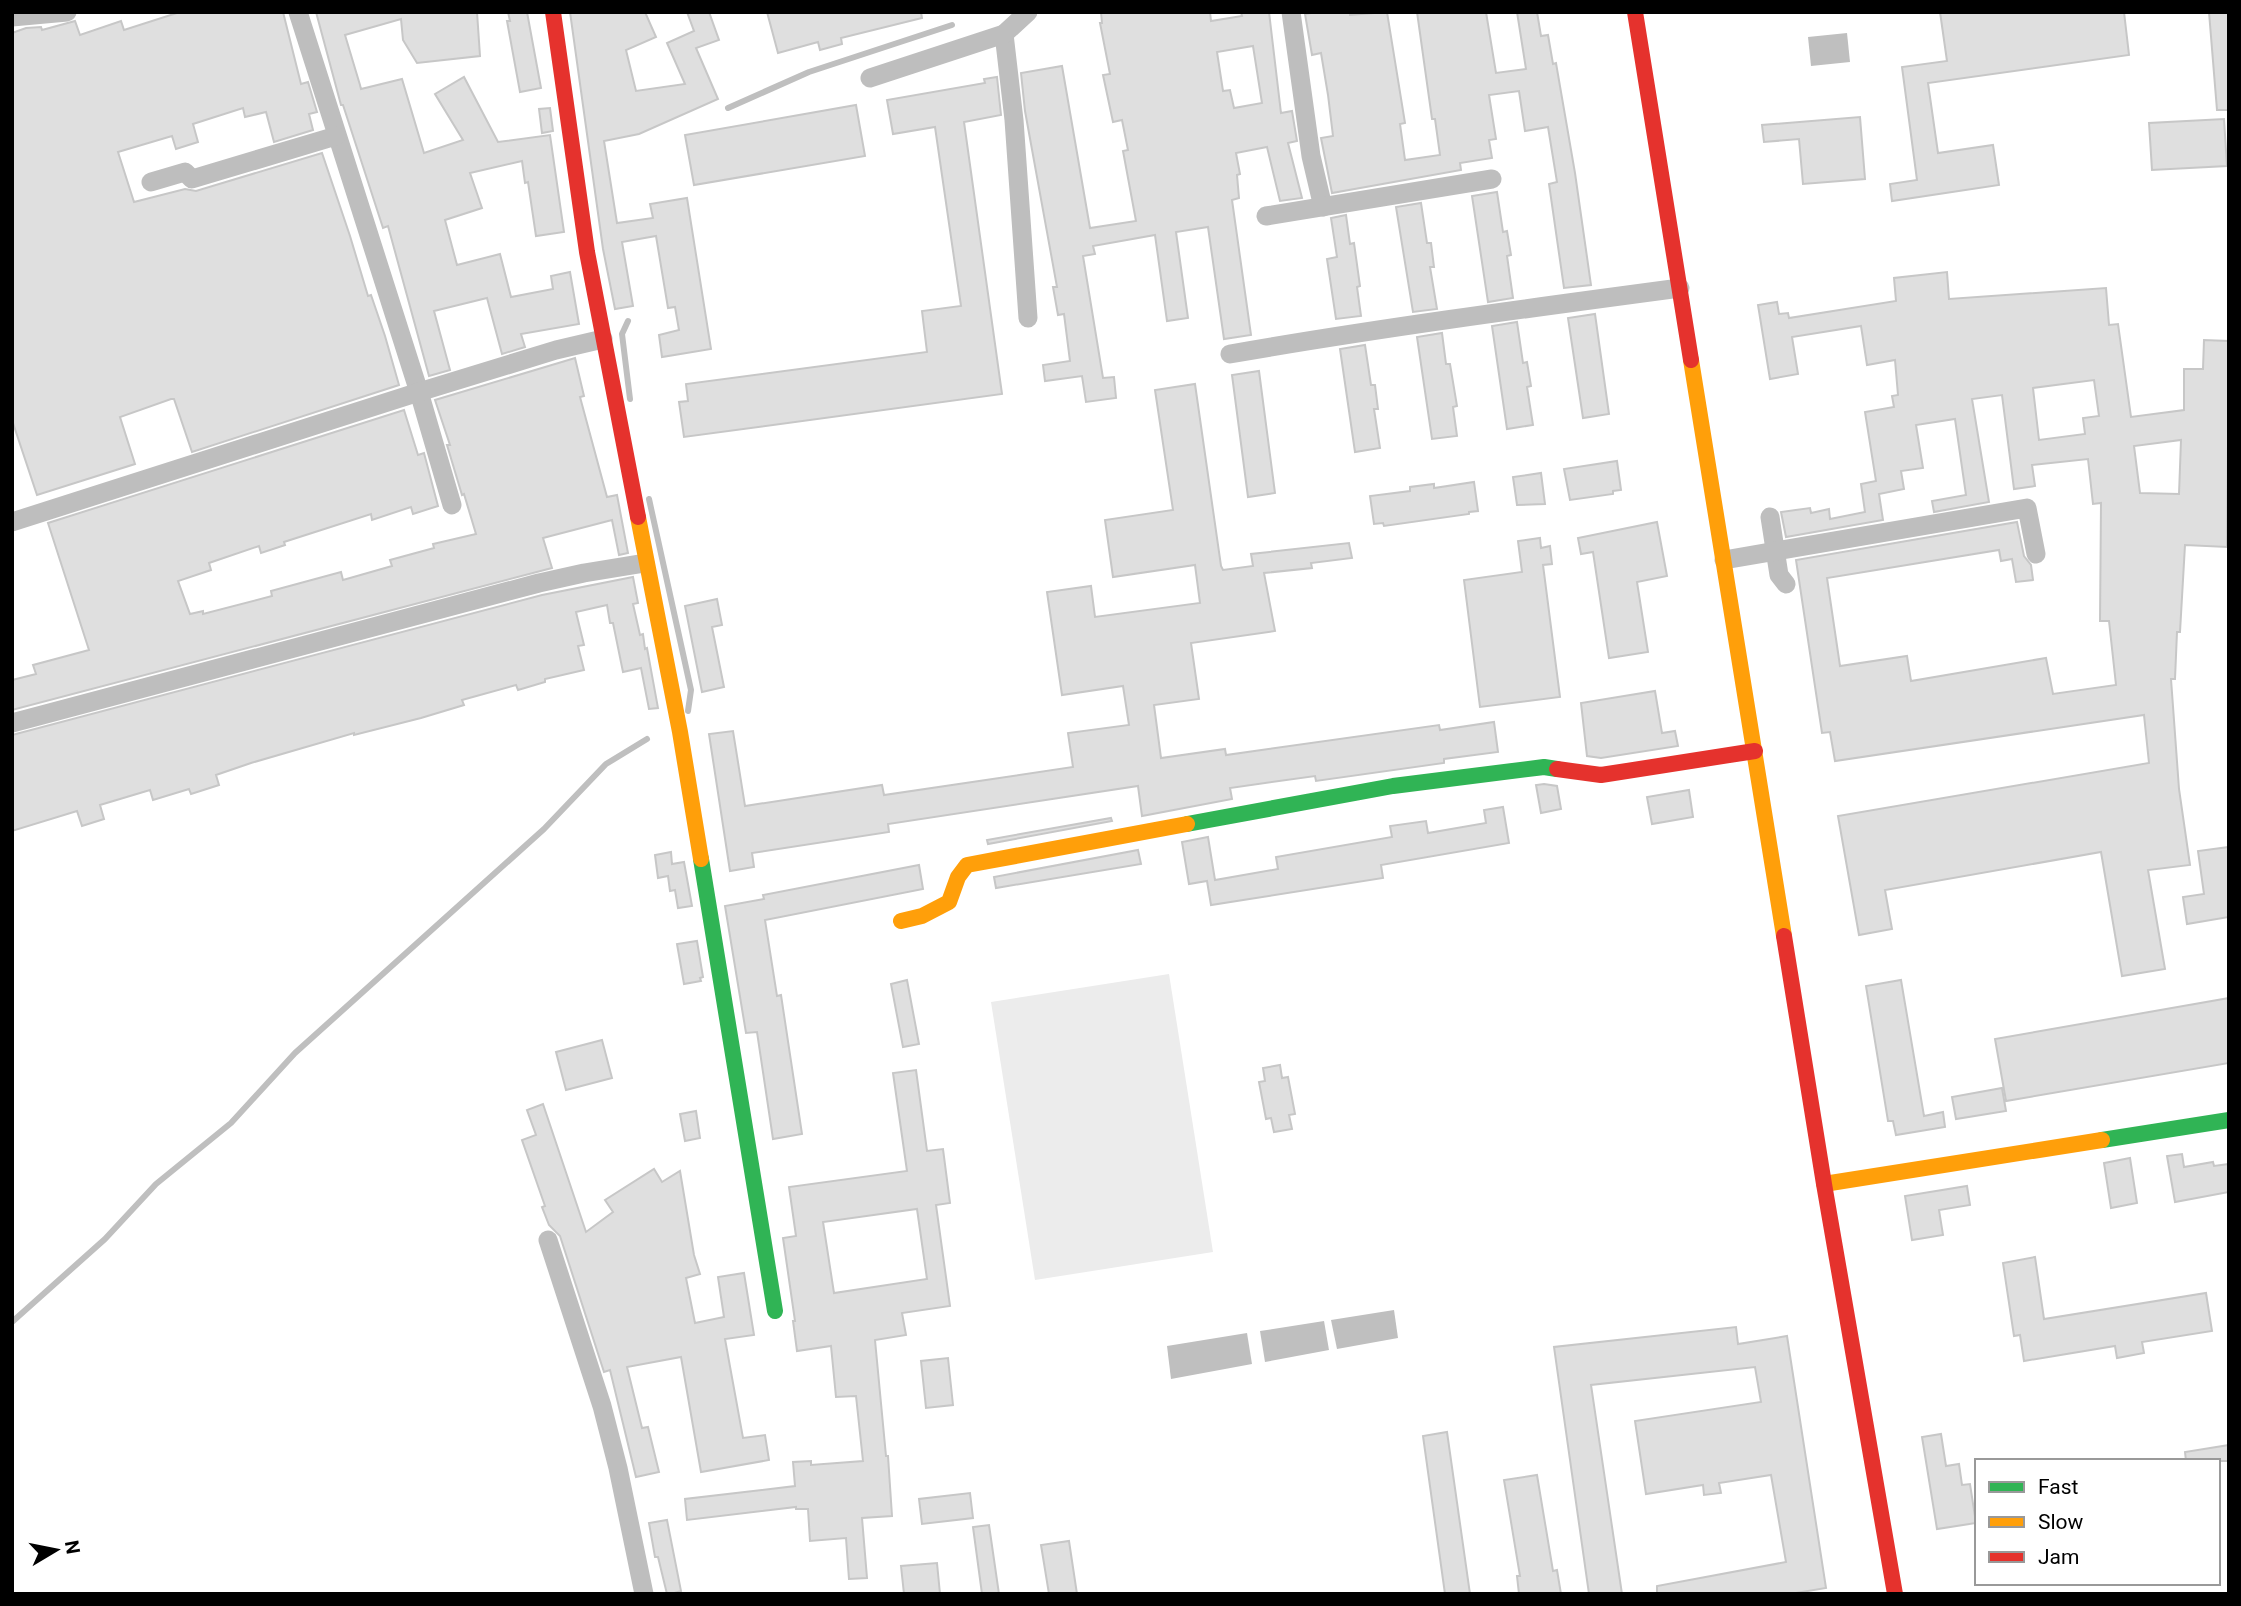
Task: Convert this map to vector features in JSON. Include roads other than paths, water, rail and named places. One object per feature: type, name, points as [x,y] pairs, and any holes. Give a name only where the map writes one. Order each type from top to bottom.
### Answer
[{"type":"street","points":[[12,17],[67,12]]},
{"type":"street","points":[[298,12],[419,392],[452,505]]},
{"type":"street","points":[[553,12],[587,252],[630,469],[645,564],[680,732],[775,1311]]},
{"type":"street","points":[[870,78],[1004,34],[1028,12]]},
{"type":"street","points":[[1291,12],[1311,156],[1323,207]]},
{"type":"street","points":[[1634,12],[1681,288],[1824,1184],[1895,1594]]},
{"type":"street","points":[[1004,34],[1014,120],[1028,318]]},
{"type":"street","points":[[151,182],[185,172],[192,179],[336,136]]},
{"type":"street","points":[[1266,216],[1492,179]]},
{"type":"street","points":[[1230,354],[1344,334],[1569,301],[1681,288]]},
{"type":"street","points":[[12,522],[419,392],[556,350],[603,339]]},
{"type":"street","points":[[1724,560],[2031,508],[2036,554]]},
{"type":"street","points":[[1770,517],[1779,575],[1786,584]]},
{"type":"street","points":[[12,723],[539,583],[645,564]]},
{"type":"street","points":[[901,921],[922,916],[949,902],[958,877],[967,865],[1393,786],[1544,766],[1601,775],[1755,751]]},
{"type":"street","points":[[1824,1184],[2229,1120]]},
{"type":"street","points":[[548,1240],[602,1406],[644,1594]]},
{"type":"waterway","points":[[728,108],[809,72],[952,25]]},
{"type":"waterway","points":[[628,321],[622,334],[630,399]]},
{"type":"waterway","points":[[649,499],[691,690],[688,711]]},
{"type":"waterway","points":[[12,1322],[105,1239],[156,1184],[231,1123],[295,1053],[544,829],[606,764],[647,739]]}]
